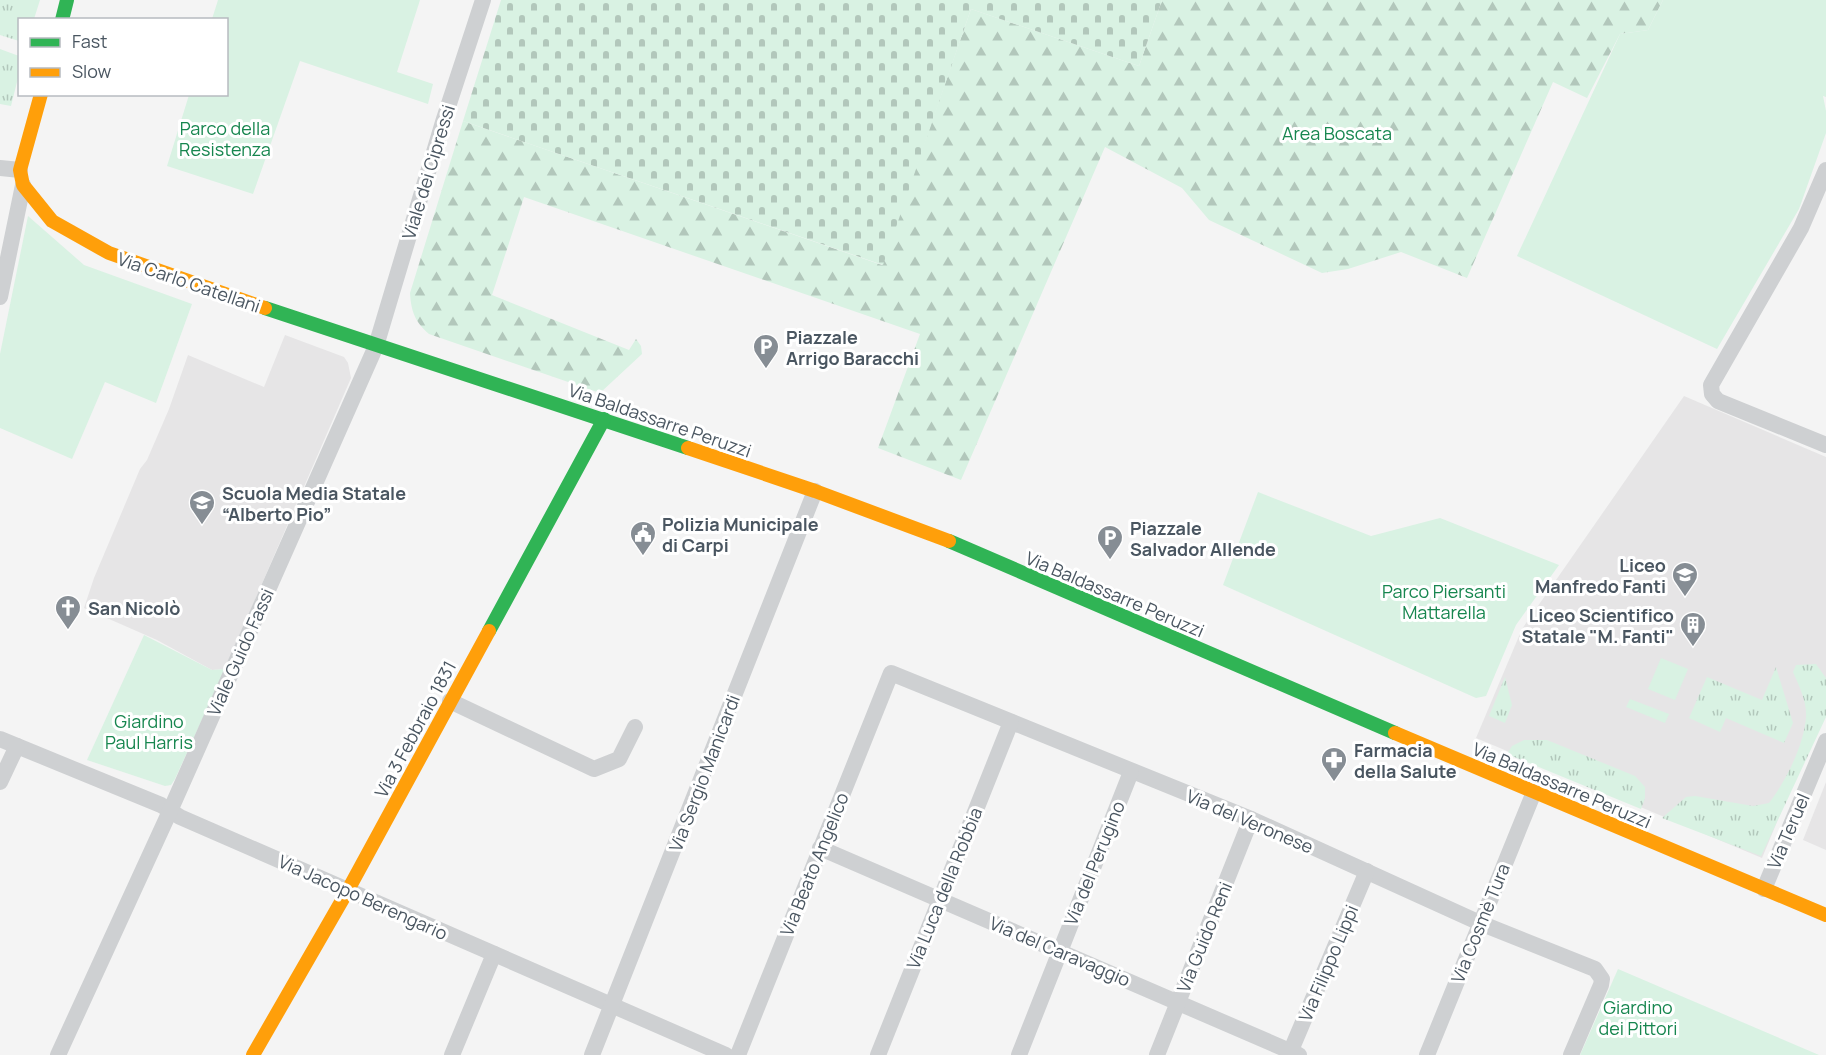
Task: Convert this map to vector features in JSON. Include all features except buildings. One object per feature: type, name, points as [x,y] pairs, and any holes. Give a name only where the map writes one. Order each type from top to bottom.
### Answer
[{"type":"street","points":[[62,18],[67,0]]},
{"type":"street","name":"Viale dei Cipressi","points":[[376,346],[443,122],[483,0]]},
{"type":"street","points":[[0,297],[22,177],[41,96]]},
{"type":"street","points":[[0,168],[22,177]]},
{"type":"street","points":[[1826,170],[1801,228],[1711,385],[1712,394],[1718,401],[1826,445]]},
{"type":"street","name":"Via Carlo Catellani","points":[[22,177],[52,221],[108,253],[376,346]]},
{"type":"street","name":"Via Baldassarre Peruzzi","points":[[376,346],[604,419],[815,491],[958,545],[1643,839],[1826,915]]},
{"type":"street","name":"Viale Guido Fassi","points":[[58,1055],[170,811],[376,346]]},
{"type":"street","name":"Via 3 Febbraio 1831","points":[[253,1055],[348,890],[604,419]]},
{"type":"street","name":"Via Sergio Manicardi","points":[[592,1055],[815,491]]},
{"type":"street","name":"Via del Veronese","points":[[891,673],[1251,819],[1480,923],[1595,969],[1602,979],[1599,991],[1571,1055]]},
{"type":"street","name":"Via Beato Angelico","points":[[738,1055],[891,673]]},
{"type":"street","points":[[450,701],[594,769],[619,759],[635,727]]},
{"type":"street","name":"Via Luca della Robbia","points":[[878,1055],[1011,722]]},
{"type":"street","name":"Via Jacopo Berengario","points":[[0,739],[161,805],[348,890],[726,1055]]},
{"type":"street","name":"Via Teruel","points":[[1764,889],[1826,741]]},
{"type":"street","points":[[0,782],[16,746]]},
{"type":"street","name":"Via del Perugino","points":[[1019,1055],[1131,772]]},
{"type":"street","name":"Via Cosmè Tura","points":[[1427,1055],[1534,792]]},
{"type":"street","name":"Via Guido Reni","points":[[1157,1055],[1251,819]]},
{"type":"street","name":"Via del Caravaggio","points":[[820,848],[1293,1054]]},
{"type":"street","name":"Via Filippo Lippi","points":[[1293,1054],[1367,871]]},
{"type":"street","points":[[452,1055],[494,954]]},
{"type":"shaded area","name":"Scuola Media Statale “Alberto Pio”","points":[[285,335],[344,357],[348,363],[351,378],[225,669],[212,670],[157,640],[84,608],[94,578],[140,469],[147,460],[169,409],[188,355],[264,387]]},
{"type":"shaded area","name":"Liceo Manfredo Fanti","points":[[1684,396],[1826,457],[1826,704],[1762,858],[1476,738],[1522,629]]},
{"type":"shaded area","points":[[1826,782],[1826,850],[1803,840]]},
{"type":"green space","points":[[0,0],[40,0],[34,18],[18,18],[18,41],[0,35]]},
{"type":"green space","name":"Parco della Resistenza","points":[[218,0],[420,0],[397,72],[433,84],[428,104],[300,61],[253,194],[167,166],[189,96],[228,96],[228,18],[212,18]]},
{"type":"green space","points":[[501,0],[1162,0],[1139,66],[971,9],[883,265],[463,121]]},
{"type":"green space","name":"Area Boscata","points":[[1162,0],[1663,0],[1648,30],[1620,34],[1587,98],[1553,82],[1467,278],[1401,252],[1348,269],[1322,273],[1209,220],[1182,188],[1105,147],[961,480],[878,448],[920,334],[524,197],[492,295],[629,350],[636,339],[641,346],[642,354],[600,393],[429,334],[415,316],[410,293],[463,121],[882,265],[971,9],[1139,66]]},
{"type":"green space","points":[[1663,0],[1826,0],[1826,97],[1823,96],[1826,133],[1799,209],[1717,349],[1517,256],[1620,34],[1648,30]]},
{"type":"green space","points":[[0,49],[18,56],[18,78],[11,106],[0,104]]},
{"type":"green space","points":[[28,216],[84,265],[192,304],[156,403],[105,382],[72,459],[0,428],[0,354]]},
{"type":"green space","name":"Parco Piersanti Mattarella","points":[[1258,492],[1371,536],[1440,518],[1559,565],[1516,625],[1486,696],[1476,698],[1223,585]]},
{"type":"green space","name":"Giardino Paul Harris","points":[[144,635],[212,670],[225,669],[175,779],[171,785],[165,786],[87,760]]},
{"type":"green space","points":[[1661,658],[1688,669],[1675,700],[1648,689]]},
{"type":"green space","points":[[1816,664],[1826,678],[1826,717],[1761,856],[1662,818],[1686,797],[1695,796],[1753,806],[1769,803],[1793,762],[1805,728],[1805,705],[1793,672],[1796,665]]},
{"type":"green space","points":[[1776,667],[1793,723],[1784,743],[1726,718],[1720,732],[1689,718],[1707,677],[1762,700]]},
{"type":"green space","points":[[1505,677],[1512,705],[1505,723],[1489,716]]},
{"type":"green space","points":[[1630,699],[1669,714],[1665,723],[1626,707]]},
{"type":"green space","points":[[1524,740],[1547,740],[1635,776],[1645,787],[1645,798],[1641,809],[1507,754],[1512,746]]},
{"type":"green space","name":"Giardino dei Pittori","points":[[1618,969],[1819,1055],[1580,1055]]},
{"type":"traffic: fast","points":[[62,18],[67,0]]},
{"type":"traffic: fast","points":[[265,308],[688,448]]},
{"type":"traffic: fast","points":[[489,631],[604,419]]},
{"type":"traffic: fast","points":[[949,541],[1395,733]]},
{"type":"traffic: slow","points":[[40,96],[20,170],[23,185],[52,221],[109,253],[265,308]]},
{"type":"traffic: slow","points":[[688,448],[815,491],[949,541]]},
{"type":"traffic: slow","points":[[253,1055],[348,890],[489,631]]},
{"type":"traffic: slow","points":[[1395,733],[1826,915]]},
{"type":"place","name":"Piazzale Arrigo Baracchi","points":[[766,370]]},
{"type":"place","name":"Scuola Media Statale “Alberto Pio”","points":[[202,526]]},
{"type":"place","name":"Polizia Municipale di Carpi","points":[[643,557]]},
{"type":"place","name":"Piazzale Salvador Allende","points":[[1110,561]]},
{"type":"place","name":"Liceo Manfredo Fanti","points":[[1685,598]]},
{"type":"place","name":"San Nicolò","points":[[68,631]]},
{"type":"place","name":"Liceo Scientifico Statale \"M. Fanti\"","points":[[1693,648]]},
{"type":"place","name":"Farmacia della Salute","points":[[1334,783]]}]
